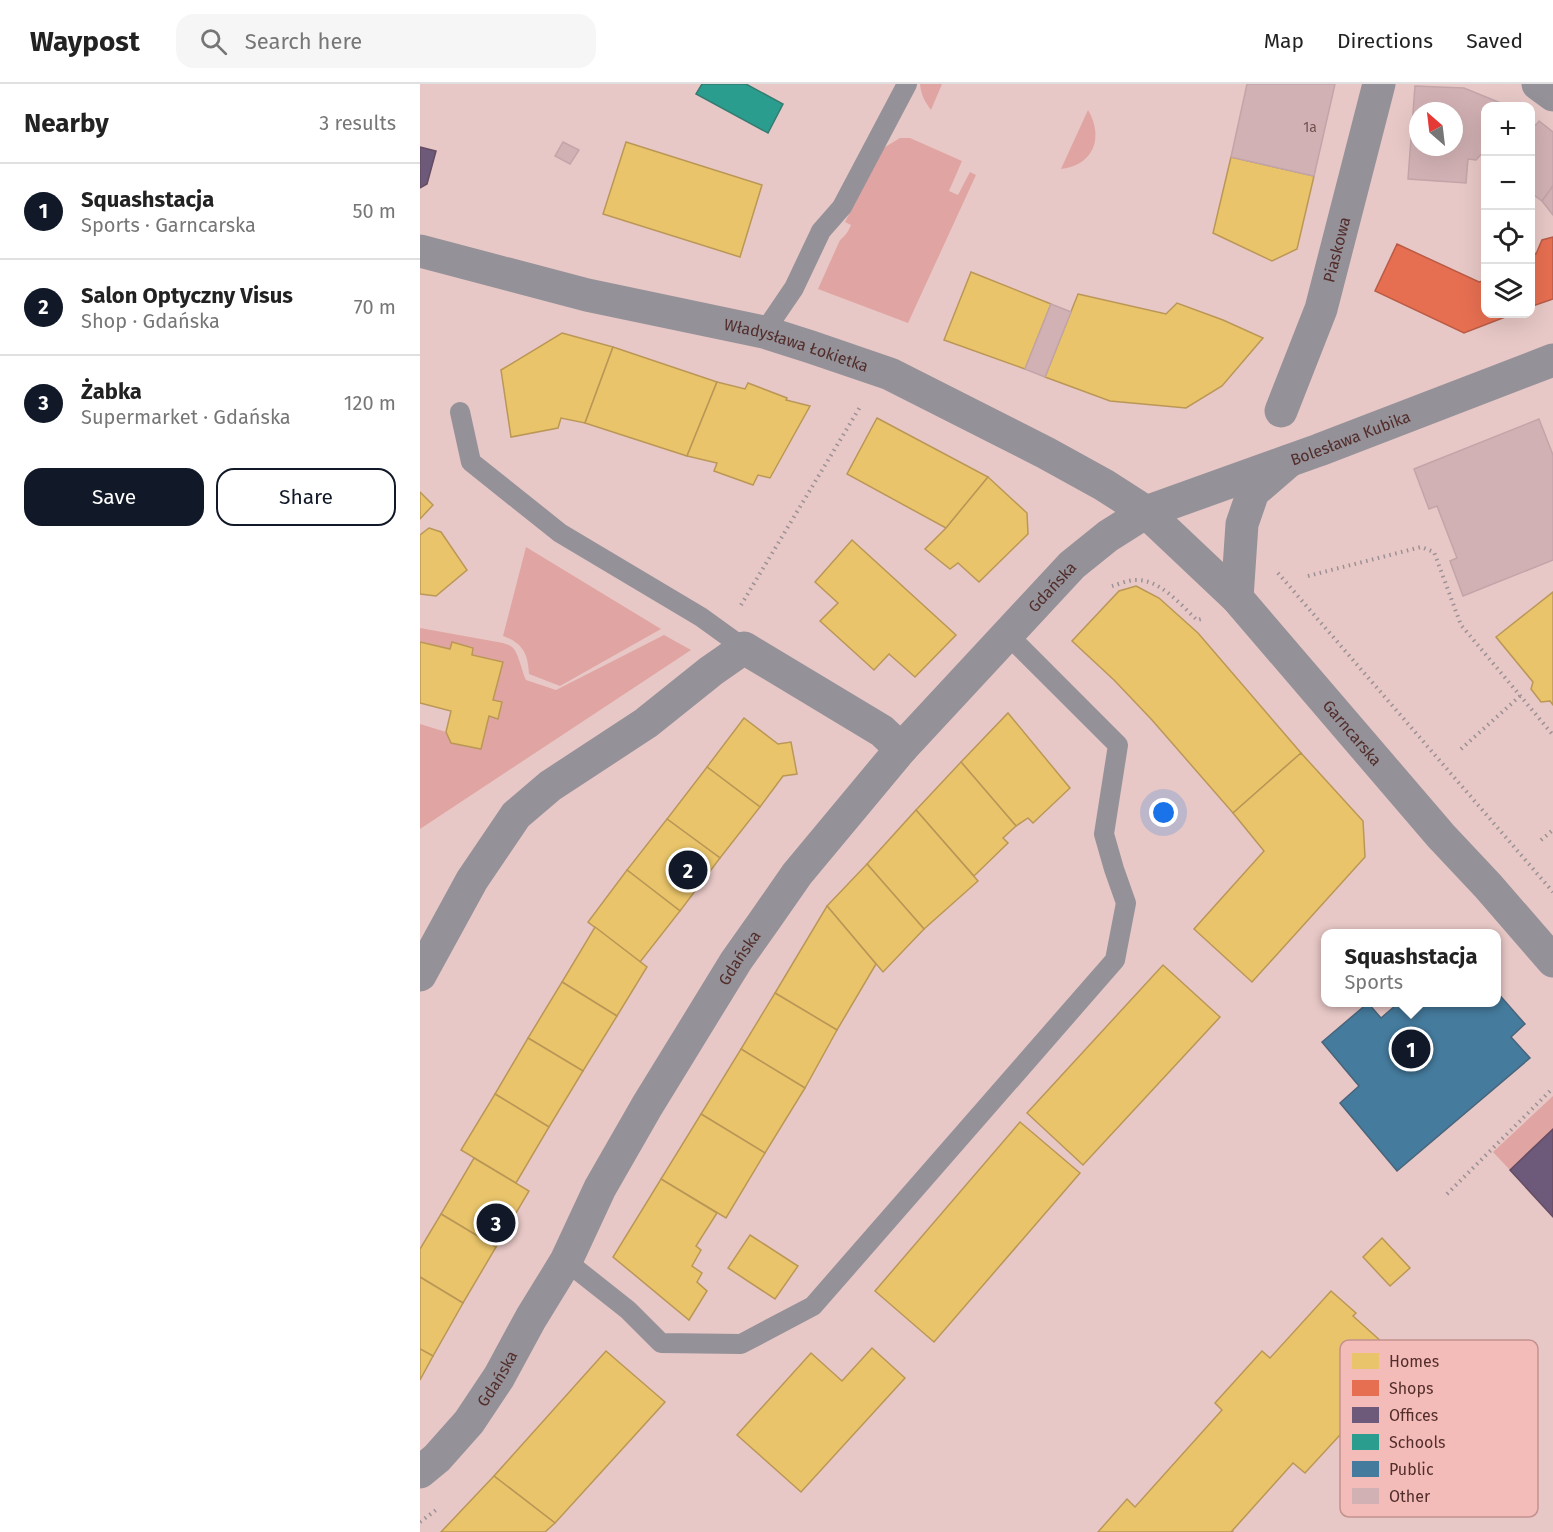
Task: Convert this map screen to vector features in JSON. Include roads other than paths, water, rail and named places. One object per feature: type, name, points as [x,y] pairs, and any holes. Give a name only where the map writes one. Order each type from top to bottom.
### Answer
[{"type":"street","name":"Piaskowa","points":[[1281,411],[1322,309],[1378,84]]},
{"type":"street","points":[[1538,84],[1553,95]]},
{"type":"street","name":"Władysława Łokietka","points":[[420,251],[587,295],[764,332],[890,374],[1046,453],[1104,485],[1146,512]]},
{"type":"street","name":"Bolesława Kubika","points":[[1146,512],[1289,461],[1553,360]]},
{"type":"street","points":[[1237,598],[1242,524],[1253,492],[1289,461]]},
{"type":"street","name":"Garncarska","points":[[1146,512],[1237,598],[1441,836],[1553,960]]},
{"type":"street","name":"Gdańska","points":[[420,1472],[437,1458],[469,1422],[499,1377],[531,1318],[566,1262],[600,1188],[647,1106],[736,961],[797,874],[901,749],[1072,565],[1108,536],[1146,512]]},
{"type":"street","points":[[420,975],[472,880],[516,815],[550,786],[646,723],[711,671],[734,641],[882,731],[901,749]]},
{"type":"lane","points":[[764,332],[794,288],[820,231],[842,207],[907,84]]},
{"type":"lane","points":[[460,412],[471,462],[560,533],[701,617],[734,641]]},
{"type":"lane","points":[[566,1262],[628,1310],[661,1343],[741,1344],[813,1305],[1115,960],[1126,903],[1104,834],[1118,745],[1007,634]]},
{"type":"place","name":"Salon Optyczny Visus","points":[[688,870]]},
{"type":"place","name":"Squashstacja","points":[[1411,1049]]},
{"type":"place","name":"Żabka","points":[[496,1223]]}]
